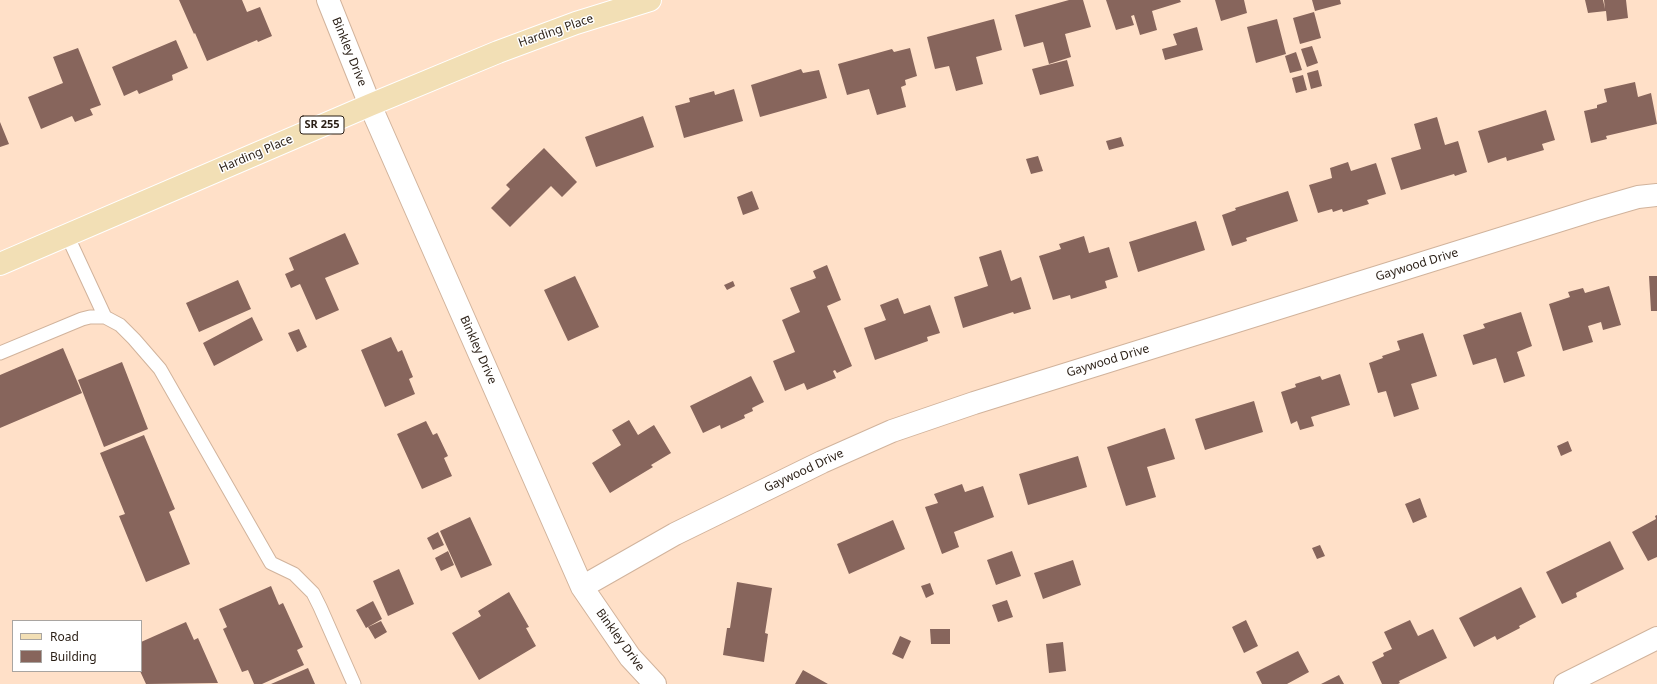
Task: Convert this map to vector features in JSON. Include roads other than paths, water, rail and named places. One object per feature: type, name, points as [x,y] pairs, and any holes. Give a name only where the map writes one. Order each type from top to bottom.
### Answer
[{"type":"main road","name":"Harding Place","points":[[0,264],[370,104],[498,52],[576,23],[650,0]]},
{"type":"street","name":"Binkley Drive","points":[[328,0],[370,104],[582,587],[630,657],[655,684]]},
{"type":"street","name":"Gaywood Drive","points":[[582,587],[675,534],[822,462],[892,431],[981,400],[1593,210],[1638,197],[1657,195]]},
{"type":"street","points":[[1565,684],[1657,638]]},
{"type":"lane","points":[[67,235],[105,317]]},
{"type":"lane","points":[[0,353],[90,317],[105,317],[120,325],[160,369],[271,563],[294,574],[313,592],[354,684]]}]
